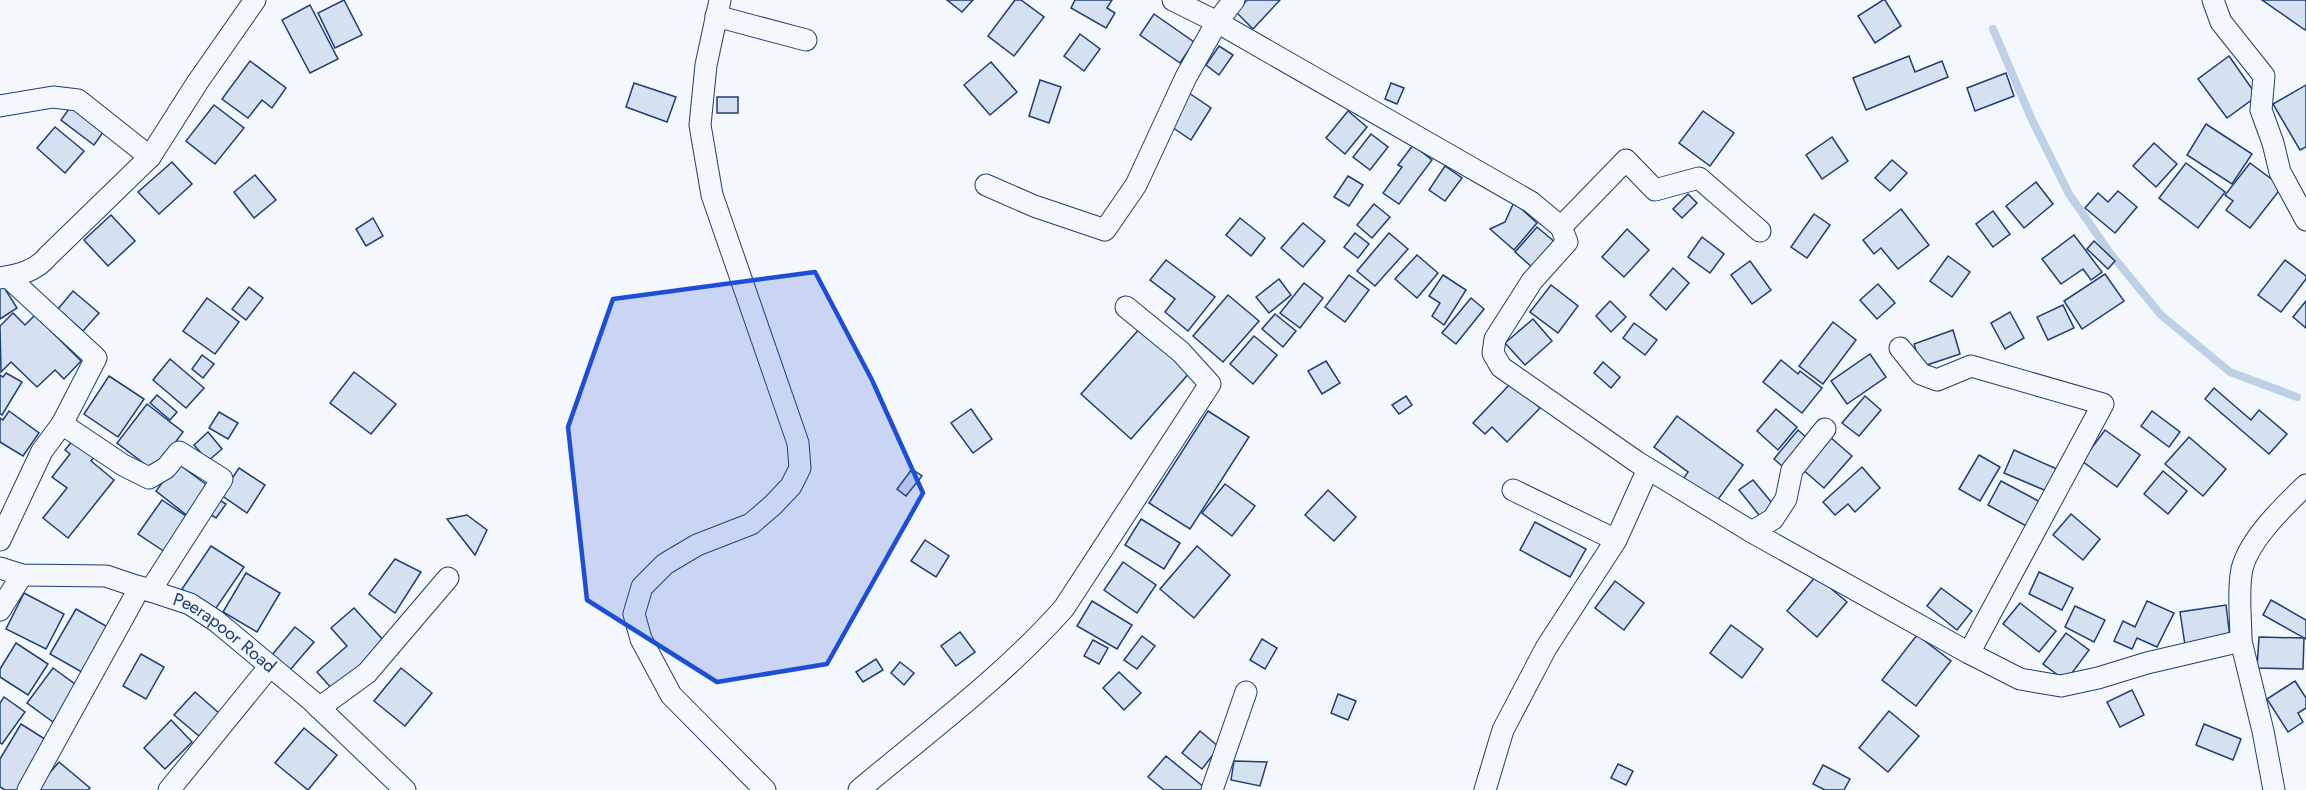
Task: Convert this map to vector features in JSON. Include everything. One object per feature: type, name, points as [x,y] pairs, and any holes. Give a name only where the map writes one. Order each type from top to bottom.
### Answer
[{"type":"street","points":[[4,277],[26,272],[41,265],[150,157],[197,83],[255,0]]},
{"type":"street","points":[[1173,0],[1217,22],[1531,202],[1561,227],[1567,242],[1532,281],[1495,339],[1493,353],[1501,367],[1648,469],[1752,532],[2020,679],[2061,686],[2241,641]]},
{"type":"street","points":[[986,185],[1034,206],[1105,230],[1136,185],[1186,77],[1217,22],[1234,0]]},
{"type":"street","points":[[2213,0],[2221,22],[2264,76],[2261,110],[2273,143],[2280,172],[2306,220]]},
{"type":"street","points":[[765,790],[671,695],[641,639],[634,614],[642,587],[665,564],[697,545],[751,524],[790,486],[800,468],[798,443],[712,195],[700,125],[706,65],[718,8],[806,40]]},
{"type":"street","points":[[0,106],[53,97],[78,100],[150,157]]},
{"type":"street","points":[[1561,227],[1626,160],[1655,190],[1699,177],[1760,231]]},
{"type":"street","points":[[0,540],[42,451],[62,424],[96,358],[4,277]]},
{"type":"street","points":[[859,790],[1008,664],[1035,640],[1064,608],[1210,384],[1181,352],[1126,307]]},
{"type":"street","points":[[1900,348],[1921,374],[1937,380],[1971,366],[2103,404],[1969,653]]},
{"type":"street","points":[[28,790],[145,589],[222,479],[179,452],[166,468],[149,478],[123,465],[62,424]]},
{"type":"street","points":[[1752,532],[1773,519],[1786,499],[1792,470],[1826,429]]},
{"type":"street","points":[[1485,790],[1503,730],[1546,648],[1616,540],[1648,469]]},
{"type":"street","points":[[2274,790],[2263,731],[2241,641],[2241,574],[2246,557],[2284,506],[2306,485]]},
{"type":"street","points":[[1513,490],[1616,540]]},
{"type":"street","name":"Peerapoor Road","points":[[0,568],[22,575],[106,576],[190,604],[216,621],[320,708],[405,790]]},
{"type":"street","points":[[0,610],[22,575]]},
{"type":"street","points":[[320,708],[367,673],[448,578]]},
{"type":"street","points":[[169,790],[270,666]]},
{"type":"street","points":[[1212,790],[1246,692]]},
{"type":"highlighted area","points":[[815,272],[872,380],[923,493],[827,664],[717,682],[587,600],[568,427],[613,299]]},
{"type":"building","points":[[344,0],[362,35],[335,48],[318,13]]},
{"type":"building","points":[[947,0],[973,0],[962,12]]},
{"type":"building","points":[[1015,0],[1021,0],[1044,17],[1014,56],[988,36]]},
{"type":"building","points":[[1075,0],[1112,0],[1107,8],[1115,13],[1106,28],[1071,8]]},
{"type":"building","points":[[1247,0],[1280,0],[1253,29],[1236,12]]},
{"type":"building","points":[[1883,0],[1901,26],[1875,43],[1858,16]]},
{"type":"building","points":[[2262,0],[2306,0],[2305,30]]},
{"type":"building","points":[[310,5],[338,59],[310,73],[282,20]]},
{"type":"building","points":[[1154,14],[1194,42],[1180,63],[1140,35]]},
{"type":"building","points":[[1080,34],[1100,49],[1084,71],[1064,56]]},
{"type":"building","points":[[1219,46],[1233,55],[1219,75],[1206,65]]},
{"type":"building","points":[[1909,56],[1915,72],[1942,61],[1948,77],[1866,110],[1853,78]]},
{"type":"building","points":[[2229,56],[2257,96],[2227,118],[2198,79]]},
{"type":"building","points":[[250,61],[286,88],[272,108],[262,100],[248,118],[222,99]]},
{"type":"building","points":[[991,62],[1017,92],[990,115],[964,85]]},
{"type":"building","points":[[2006,73],[2014,96],[1975,111],[1967,88]]},
{"type":"building","points":[[1040,80],[1061,87],[1049,123],[1029,116]]},
{"type":"building","points":[[634,83],[676,97],[667,122],[626,107]]},
{"type":"building","points":[[1391,83],[1404,88],[1397,104],[1385,99]]},
{"type":"building","points":[[2306,85],[2306,147],[2300,150],[2273,104]]},
{"type":"building","points":[[1189,93],[1211,108],[1191,140],[1169,125]]},
{"type":"building","points":[[717,97],[738,97],[738,113],[717,113]]},
{"type":"building","points":[[214,105],[244,128],[215,164],[186,141]]},
{"type":"building","points":[[71,106],[104,131],[94,145],[61,120]]},
{"type":"building","points":[[1348,111],[1367,127],[1345,154],[1326,138]]},
{"type":"building","points":[[1703,111],[1734,133],[1710,166],[1679,143]]},
{"type":"building","points":[[2206,124],[2252,154],[2232,184],[2187,155]]},
{"type":"building","points":[[55,127],[84,151],[65,173],[37,148]]},
{"type":"building","points":[[1371,134],[1388,147],[1370,170],[1353,157]]},
{"type":"building","points":[[1832,137],[1848,161],[1822,179],[1806,155]]},
{"type":"building","points":[[2154,143],[2177,164],[2156,187],[2133,166]]},
{"type":"building","points":[[1413,145],[1432,160],[1399,204],[1383,193],[1402,167],[1398,165]]},
{"type":"building","points":[[1892,160],[1907,173],[1890,191],[1875,178]]},
{"type":"building","points":[[172,162],[192,184],[159,214],[138,192]]},
{"type":"building","points":[[2186,163],[2225,192],[2198,228],[2159,198]]},
{"type":"building","points":[[2250,163],[2282,187],[2250,228],[2226,210],[2233,201],[2225,195]]},
{"type":"building","points":[[1445,166],[1462,178],[1445,201],[1429,190]]},
{"type":"building","points":[[255,175],[276,200],[254,218],[234,192]]},
{"type":"building","points":[[1348,176],[1363,185],[1349,206],[1334,197]]},
{"type":"building","points":[[2036,182],[2053,204],[2024,228],[2006,206]]},
{"type":"building","points":[[2118,191],[2137,207],[2115,233],[2085,208],[2098,193],[2108,202]]},
{"type":"building","points":[[1688,194],[1697,203],[1682,218],[1673,209]]},
{"type":"building","points":[[1514,202],[1537,223],[1514,250],[1490,229],[1505,222]]},
{"type":"building","points":[[1374,204],[1390,217],[1372,238],[1357,225]]},
{"type":"building","points":[[1901,209],[1929,245],[1898,269],[1881,248],[1874,254],[1863,240]]},
{"type":"building","points":[[1993,211],[2010,234],[1993,247],[1976,224]]},
{"type":"building","points":[[1814,214],[1830,225],[1807,258],[1791,247]]},
{"type":"building","points":[[111,215],[135,241],[108,266],[84,240]]},
{"type":"building","points":[[373,218],[383,236],[366,246],[356,229]]},
{"type":"building","points":[[1240,218],[1265,238],[1251,256],[1226,235]]},
{"type":"building","points":[[1303,223],[1325,241],[1303,267],[1281,248]]},
{"type":"building","points":[[1537,227],[1556,243],[1534,269],[1515,252]]},
{"type":"building","points":[[1627,229],[1649,250],[1624,277],[1602,257]]},
{"type":"building","points":[[1355,233],[1369,244],[1358,258],[1344,247]]},
{"type":"building","points":[[1389,233],[1408,249],[1375,286],[1357,271]]},
{"type":"building","points":[[2074,235],[2102,272],[2091,280],[2083,269],[2061,284],[2042,259]]},
{"type":"building","points":[[1702,237],[1724,254],[1710,273],[1688,257]]},
{"type":"building","points":[[2094,241],[2115,261],[2108,269],[2087,249]]},
{"type":"building","points":[[1417,255],[1438,273],[1417,298],[1395,279]]},
{"type":"building","points":[[1948,256],[1970,272],[1952,297],[1930,281]]},
{"type":"building","points":[[1166,260],[1215,297],[1188,331],[1165,312],[1175,299],[1150,280]]},
{"type":"building","points":[[2285,260],[2306,276],[2306,279],[2281,312],[2258,295]]},
{"type":"building","points":[[1750,261],[1771,290],[1752,304],[1731,275]]},
{"type":"building","points":[[1673,268],[1689,283],[1666,310],[1650,295]]},
{"type":"building","points":[[2105,274],[2124,301],[2082,329],[2064,301]]},
{"type":"building","points":[[1349,275],[1369,290],[1345,322],[1325,307]]},
{"type":"building","points":[[1443,275],[1466,290],[1444,325],[1432,316],[1440,303],[1429,296]]},
{"type":"building","points":[[1279,279],[1291,295],[1269,313],[1256,297]]},
{"type":"building","points":[[0,281],[17,308],[0,319]]},
{"type":"building","points":[[1304,283],[1323,298],[1300,328],[1280,313]]},
{"type":"building","points":[[1878,284],[1895,303],[1877,319],[1860,300]]},
{"type":"building","points":[[1551,285],[1578,306],[1558,333],[1530,312]]},
{"type":"building","points":[[249,287],[263,298],[246,320],[232,309]]},
{"type":"building","points":[[73,291],[99,313],[83,331],[58,309]]},
{"type":"building","points":[[1228,295],[1259,321],[1223,362],[1193,336]]},
{"type":"building","points":[[207,298],[239,322],[215,354],[183,331]]},
{"type":"building","points":[[1471,298],[1484,309],[1456,344],[1442,333]]},
{"type":"building","points":[[1610,301],[1626,317],[1611,332],[1596,316]]},
{"type":"building","points":[[2306,301],[2306,328],[2293,317]]},
{"type":"building","points":[[2063,305],[2074,328],[2048,340],[2037,317]]},
{"type":"building","points":[[2010,312],[2024,338],[2005,349],[1991,323]]},
{"type":"building","points":[[13,313],[25,325],[35,315],[81,361],[64,379],[55,370],[37,387],[11,362],[1,372],[0,326]]},
{"type":"building","points":[[1275,314],[1296,331],[1283,347],[1262,329]]},
{"type":"building","points":[[1533,319],[1552,341],[1525,365],[1505,343]]},
{"type":"building","points":[[1833,322],[1856,340],[1823,384],[1799,366]]},
{"type":"building","points":[[1634,323],[1657,340],[1645,355],[1623,338]]},
{"type":"building","points":[[1142,326],[1192,370],[1131,439],[1081,394]]},
{"type":"building","points":[[1953,330],[1960,354],[1921,367],[1914,344]]},
{"type":"building","points":[[1254,336],[1277,355],[1253,384],[1230,364]]},
{"type":"building","points":[[1870,354],[1886,377],[1847,404],[1831,381]]},
{"type":"building","points":[[202,355],[214,364],[203,378],[192,369]]},
{"type":"building","points":[[170,359],[204,388],[186,408],[153,380]]},
{"type":"building","points":[[1781,360],[1798,374],[1800,371],[1822,388],[1802,413],[1763,382]]},
{"type":"building","points":[[1326,361],[1340,383],[1322,394],[1308,371]]},
{"type":"building","points":[[1603,362],[1620,377],[1611,388],[1594,373]]},
{"type":"building","points":[[354,372],[396,404],[371,434],[330,403]]},
{"type":"building","points":[[6,373],[22,382],[2,415],[0,414],[0,375],[3,377]]},
{"type":"building","points":[[109,376],[144,399],[118,437],[84,414]]},
{"type":"building","points":[[1512,382],[1540,408],[1507,442],[1492,427],[1485,434],[1473,423]]},
{"type":"building","points":[[2214,388],[2251,420],[2259,410],[2287,434],[2269,454],[2205,399]]},
{"type":"building","points":[[157,395],[177,412],[170,420],[150,403]]},
{"type":"building","points":[[1406,396],[1412,405],[1399,414],[1392,405]]},
{"type":"building","points":[[1865,396],[1881,410],[1859,436],[1842,423]]},
{"type":"building","points":[[147,404],[183,432],[154,471],[117,443]]},
{"type":"building","points":[[971,409],[992,439],[973,453],[951,423]]},
{"type":"building","points":[[1776,409],[1797,427],[1778,450],[1757,431]]},
{"type":"building","points":[[9,411],[39,433],[23,456],[0,442],[0,418],[3,420]]},
{"type":"building","points":[[1208,411],[1249,437],[1190,529],[1149,503]]},
{"type":"building","points":[[2152,411],[2180,432],[2169,447],[2141,426]]},
{"type":"building","points":[[219,412],[238,423],[228,439],[209,428]]},
{"type":"building","points":[[1677,416],[1743,465],[1714,505],[1682,481],[1688,472],[1654,447]]},
{"type":"building","points":[[1798,430],[1807,438],[1782,466],[1774,459]]},
{"type":"building","points":[[2105,430],[2140,455],[2117,487],[2082,461]]},
{"type":"building","points":[[208,432],[222,449],[208,461],[194,445]]},
{"type":"building","points":[[1830,437],[1852,456],[1824,488],[1802,469]]},
{"type":"building","points":[[2189,437],[2226,469],[2203,496],[2165,464]]},
{"type":"building","points":[[74,439],[96,455],[91,461],[114,480],[68,538],[43,518],[67,488],[52,477],[70,454],[65,450]]},
{"type":"building","points":[[2014,450],[2059,470],[2049,492],[2004,473]]},
{"type":"building","points":[[1979,455],[2000,467],[1980,501],[1959,489]]},
{"type":"building","points":[[177,463],[211,488],[189,517],[156,491]]},
{"type":"building","points":[[1862,467],[1880,488],[1855,512],[1848,504],[1835,515],[1823,502]]},
{"type":"building","points":[[239,468],[265,485],[247,513],[221,495]]},
{"type":"building","points":[[912,469],[922,476],[906,496],[897,489]]},
{"type":"building","points":[[2163,471],[2187,491],[2168,514],[2144,494]]},
{"type":"building","points":[[1753,480],[1777,509],[1763,520],[1739,490]]},
{"type":"building","points":[[2001,481],[2042,503],[2028,527],[1988,505]]},
{"type":"building","points":[[1225,484],[1255,506],[1232,536],[1202,513]]},
{"type":"building","points":[[1328,490],[1356,517],[1334,541],[1305,515]]},
{"type":"building","points":[[214,497],[226,504],[216,518],[205,511]]},
{"type":"building","points":[[162,500],[192,520],[168,554],[138,534]]},
{"type":"building","points":[[2071,514],[2100,539],[2083,560],[2053,535]]},
{"type":"building","points":[[467,515],[487,530],[475,555],[447,519]]},
{"type":"building","points":[[1141,519],[1180,543],[1164,569],[1125,545]]},
{"type":"building","points":[[1535,522],[1586,549],[1570,577],[1520,550]]},
{"type":"building","points":[[925,540],[949,556],[936,577],[911,561]]},
{"type":"building","points":[[211,546],[244,567],[214,611],[182,589]]},
{"type":"building","points":[[1197,546],[1230,575],[1194,618],[1160,589]]},
{"type":"building","points":[[395,559],[421,572],[395,613],[369,594]]},
{"type":"building","points":[[1123,562],[1156,585],[1137,613],[1104,590]]},
{"type":"building","points":[[2039,572],[2073,588],[2062,610],[2029,594]]},
{"type":"building","points":[[246,573],[280,593],[257,632],[223,612]]},
{"type":"building","points":[[1816,576],[1847,602],[1817,637],[1787,611]]},
{"type":"building","points":[[1615,581],[1644,603],[1624,630],[1595,608]]},
{"type":"building","points":[[1941,588],[1972,611],[1957,630],[1927,606]]},
{"type":"building","points":[[24,593],[64,614],[46,649],[6,629]]},
{"type":"building","points":[[2271,600],[2306,620],[2306,639],[2263,615]]},
{"type":"building","points":[[1092,601],[1132,625],[1117,649],[1077,626]]},
{"type":"building","points":[[2147,601],[2174,613],[2157,647],[2137,638],[2132,649],[2114,641],[2123,621],[2135,627]]},
{"type":"building","points":[[2020,603],[2056,631],[2039,652],[2003,624]]},
{"type":"building","points":[[2226,605],[2230,638],[2185,645],[2180,612]]},
{"type":"building","points":[[2075,606],[2105,620],[2094,642],[2065,627]]},
{"type":"building","points":[[354,608],[386,643],[333,690],[317,672],[347,646],[331,628]]},
{"type":"building","points":[[76,609],[113,630],[87,675],[50,654]]},
{"type":"building","points":[[1731,625],[1763,649],[1742,678],[1710,653]]},
{"type":"building","points":[[295,627],[314,642],[290,670],[272,655]]},
{"type":"building","points":[[960,632],[975,652],[956,666],[941,646]]},
{"type":"building","points":[[2066,633],[2089,650],[2066,681],[2043,664]]},
{"type":"building","points":[[1917,635],[1951,661],[1916,706],[1882,680]]},
{"type":"building","points":[[1142,636],[1155,646],[1137,669],[1124,660]]},
{"type":"building","points":[[2259,637],[2304,638],[2303,669],[2257,668]]},
{"type":"building","points":[[1262,639],[1277,648],[1265,669],[1250,660]]},
{"type":"building","points":[[1093,640],[1108,648],[1099,664],[1084,656]]},
{"type":"building","points":[[16,643],[48,664],[28,695],[0,677],[0,669]]},
{"type":"building","points":[[141,654],[164,667],[146,699],[123,686]]},
{"type":"building","points":[[876,659],[883,670],[863,682],[856,672]]},
{"type":"building","points":[[900,662],[914,673],[904,685],[891,673]]},
{"type":"building","points":[[53,668],[79,687],[53,722],[27,703]]},
{"type":"building","points":[[401,668],[432,693],[405,726],[374,701]]},
{"type":"building","points":[[1119,672],[1141,693],[1124,710],[1103,688]]},
{"type":"building","points":[[2295,681],[2306,698],[2306,708],[2298,713],[2303,722],[2288,732],[2267,699]]},
{"type":"building","points":[[2132,690],[2144,715],[2120,727],[2107,702]]},
{"type":"building","points":[[195,692],[219,713],[199,736],[174,715]]},
{"type":"building","points":[[1338,694],[1356,701],[1348,720],[1331,713]]},
{"type":"building","points":[[4,697],[25,712],[2,744],[0,743],[0,703]]},
{"type":"building","points":[[1889,711],[1919,736],[1888,772],[1859,748]]},
{"type":"building","points":[[171,720],[192,742],[165,769],[144,748]]},
{"type":"building","points":[[21,724],[48,741],[18,790],[5,790],[0,787],[0,759]]},
{"type":"building","points":[[2204,724],[2241,739],[2233,760],[2196,745]]},
{"type":"building","points":[[304,728],[337,755],[308,790],[275,763]]},
{"type":"building","points":[[1200,731],[1219,747],[1202,769],[1182,753]]},
{"type":"building","points":[[1166,756],[1205,788],[1203,790],[1164,790],[1148,777]]},
{"type":"building","points":[[1234,761],[1267,762],[1260,786],[1231,780]]},
{"type":"building","points":[[59,762],[90,788],[88,790],[35,790]]},
{"type":"building","points":[[1618,764],[1633,771],[1626,785],[1611,778]]},
{"type":"building","points":[[1823,765],[1850,779],[1844,790],[1825,790],[1813,784]]},
{"type":"waterway","points":[[1993,29],[2032,120],[2069,194],[2110,253],[2161,315],[2230,372],[2297,397]]}]
